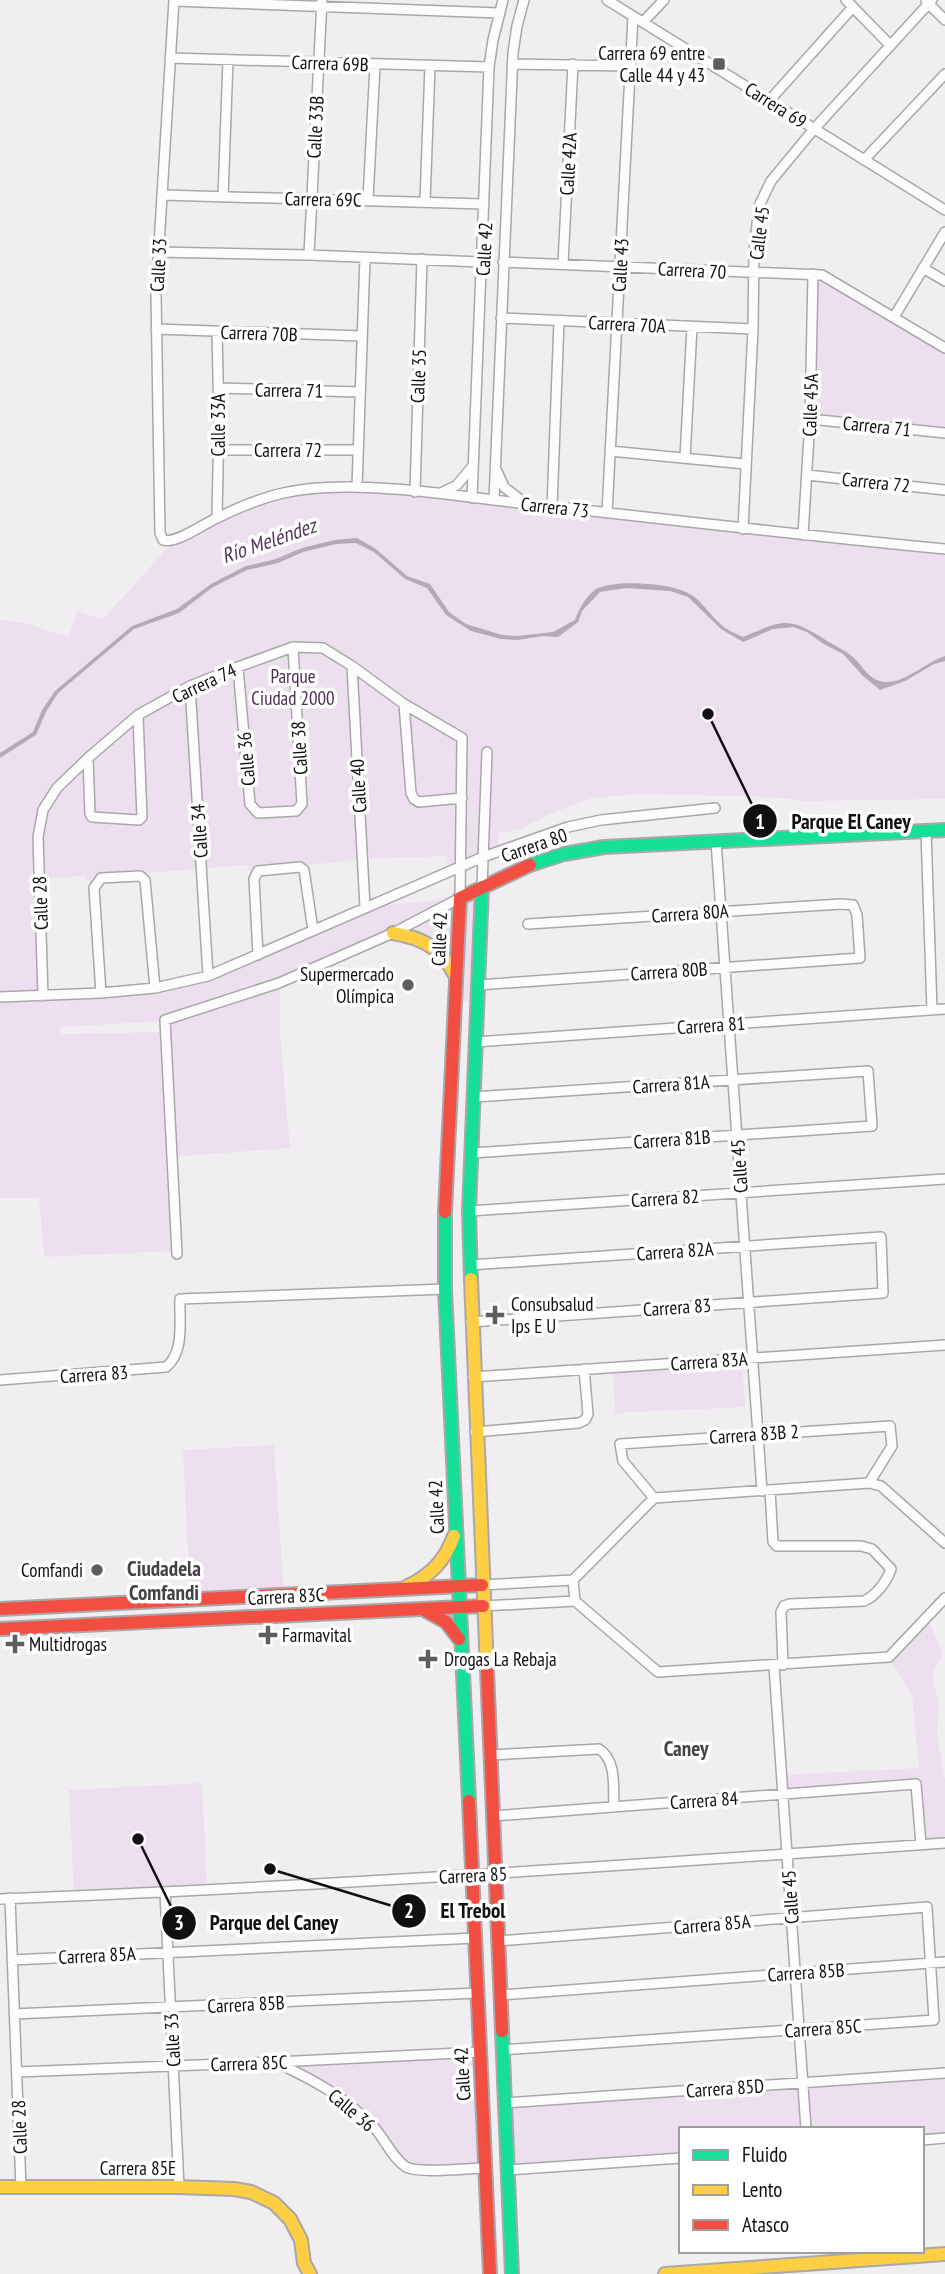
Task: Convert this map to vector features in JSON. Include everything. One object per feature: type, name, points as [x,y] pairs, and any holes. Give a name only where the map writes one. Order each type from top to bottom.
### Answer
[{"type":"street","name":"Calle 42","points":[[472,498],[489,67],[503,0]]},
{"type":"street","name":"Calle 42","points":[[494,500],[512,64],[515,34],[524,0]]},
{"type":"street","name":"Carrera 69","points":[[607,0],[945,210]]},
{"type":"street","points":[[643,22],[664,0]]},
{"type":"street","points":[[174,1],[322,3],[499,13]]},
{"type":"street","name":"Calle 33","points":[[174,1],[158,252],[156,329],[160,530],[163,540],[176,540]]},
{"type":"street","points":[[929,1],[945,20]]},
{"type":"street","name":"Calle 45","points":[[743,529],[759,206],[771,181],[814,129],[929,1]]},
{"type":"street","name":"Calle 33B","points":[[309,255],[322,3]]},
{"type":"street","points":[[769,101],[849,3],[890,45]]},
{"type":"street","name":"Calle 43","points":[[607,513],[633,16]]},
{"type":"street","name":"Carrera 69B","points":[[170,58],[489,67]]},
{"type":"street","points":[[223,197],[228,60]]},
{"type":"street","points":[[512,64],[629,65]]},
{"type":"street","name":"Calle 42A","points":[[563,264],[573,64]]},
{"type":"street","points":[[368,200],[375,65]]},
{"type":"street","points":[[425,201],[430,66]]},
{"type":"street","points":[[864,160],[945,74]]},
{"type":"street","name":"Carrera 69C","points":[[162,195],[484,204]]},
{"type":"street","points":[[894,317],[945,232]]},
{"type":"street","points":[[158,252],[481,262]]},
{"type":"street","points":[[357,487],[365,257]]},
{"type":"street","name":"Calle 35","points":[[415,492],[422,259]]},
{"type":"street","name":"Carrera 70","points":[[503,262],[813,274],[829,278],[945,348]]},
{"type":"street","points":[[923,268],[945,281]]},
{"type":"street","name":"Calle 45A","points":[[803,535],[810,419],[813,274]]},
{"type":"street","name":"Carrera 70A","points":[[501,318],[753,329]]},
{"type":"street","points":[[552,507],[559,321]]},
{"type":"street","points":[[685,458],[692,327]]},
{"type":"street","name":"Carrera 70B","points":[[156,329],[362,336]]},
{"type":"street","name":"Calle 33A","points":[[217,331],[217,518]]},
{"type":"street","name":"Carrera 71","points":[[218,388],[360,392]]},
{"type":"street","name":"Carrera 71","points":[[810,419],[945,433]]},
{"type":"street","name":"Carrera 72","points":[[219,450],[358,450]]},
{"type":"street","points":[[610,451],[745,464]]},
{"type":"street","points":[[439,494],[461,482],[474,462]]},
{"type":"street","points":[[495,464],[501,482],[508,492],[530,505]]},
{"type":"street","name":"Carrera 72","points":[[807,475],[945,490]]},
{"type":"street","name":"Carrera 73","points":[[176,540],[262,498],[286,491],[318,487],[357,487],[945,549]]},
{"type":"street","name":"Carrera 74","points":[[43,810],[57,789],[88,758],[138,715],[190,686],[293,647],[323,648],[404,704],[462,738]]},
{"type":"street","name":"Calle 38","points":[[253,809],[258,813],[296,811],[302,804],[293,647]]},
{"type":"street","name":"Calle 40","points":[[352,666],[365,907]]},
{"type":"street","name":"Calle 36","points":[[238,667],[250,804],[253,809]]},
{"type":"street","name":"Calle 34","points":[[190,686],[208,976]]},
{"type":"street","points":[[404,704],[411,793],[414,799],[419,802],[461,798]]},
{"type":"street","points":[[88,758],[92,817],[139,820],[142,817],[138,715]]},
{"type":"street","name":"Calle 42","points":[[462,738],[457,979],[444,1206],[445,1289],[489,2274]]},
{"type":"street","points":[[487,752],[469,1211],[475,1432],[512,2274]]},
{"type":"street","name":"Carrera 80","points":[[0,997],[155,988],[208,976],[483,857],[568,827],[715,808]]},
{"type":"street","name":"Calle 28","points":[[43,810],[38,837],[43,996]]},
{"type":"street","name":"Carrera 80","points":[[177,1254],[165,1020],[279,982],[393,933],[512,871],[544,858],[578,850],[945,830]]},
{"type":"street","points":[[926,831],[932,1010]]},
{"type":"street","name":"Calle 45","points":[[716,841],[758,1434],[774,1542],[777,1546],[861,1546],[872,1549],[891,1569],[889,1576],[871,1598],[864,1601],[789,1604],[784,1606],[781,1612],[778,1665],[783,1794],[806,2127]]},
{"type":"street","points":[[258,955],[254,874],[258,870],[300,867],[304,870],[313,930]]},
{"type":"street","points":[[101,993],[94,888],[101,878],[140,876],[145,880],[155,988]]},
{"type":"street","name":"Carrera 80A","points":[[528,924],[853,905],[857,915],[860,958]]},
{"type":"street","points":[[393,933],[414,935],[433,945],[448,960],[457,979]]},
{"type":"street","name":"Carrera 80B","points":[[478,985],[860,958]]},
{"type":"street","name":"Carrera 81","points":[[476,1042],[945,1009]]},
{"type":"street","name":"Carrera 81A","points":[[474,1097],[868,1071],[872,1126]]},
{"type":"street","name":"Carrera 81B","points":[[472,1153],[872,1126]]},
{"type":"street","name":"Carrera 82","points":[[469,1211],[945,1179]]},
{"type":"street","name":"Carrera 82A","points":[[470,1265],[881,1237],[883,1293]]},
{"type":"street","name":"Carrera 83","points":[[0,1380],[166,1367],[174,1361],[179,1350],[180,1299],[445,1289]]},
{"type":"street","name":"Carrera 83","points":[[471,1322],[883,1293]]},
{"type":"street","name":"Carrera 83A","points":[[473,1377],[945,1345]]},
{"type":"street","points":[[475,1432],[572,1425],[585,1420],[588,1407],[584,1369]]},
{"type":"street","name":"Carrera 83B 2","points":[[654,1498],[623,1461],[620,1444],[890,1426],[892,1446],[869,1483]]},
{"type":"street","points":[[945,1543],[881,1486],[869,1483],[654,1498],[573,1580],[575,1601],[658,1672],[889,1657],[945,1598]]},
{"type":"street","points":[[392,1590],[416,1582],[437,1567],[450,1546],[456,1521]]},
{"type":"street","name":"Carrera 83C","points":[[0,1609],[573,1580]]},
{"type":"street","points":[[222,1598],[215,1609],[218,1616],[223,1618]]},
{"type":"street","points":[[174,1601],[180,1604],[182,1611],[180,1617],[174,1621]]},
{"type":"street","name":"Carrera 83C","points":[[0,1629],[575,1601]]},
{"type":"street","points":[[415,1610],[425,1611],[443,1619],[451,1626],[461,1643]]},
{"type":"street","points":[[490,1755],[599,1749],[606,1753],[612,1766],[614,1807]]},
{"type":"street","name":"Carrera 84","points":[[493,1816],[916,1784],[921,1845]]},
{"type":"street","name":"Carrera 85","points":[[5,1899],[165,1893],[495,1874],[945,1843]]},
{"type":"street","name":"Calle 33","points":[[165,1893],[179,2187]]},
{"type":"street","name":"Calle 28","points":[[5,1899],[12,1960],[21,2188]]},
{"type":"street","name":"Carrera 85A","points":[[498,1941],[926,1907],[930,1963]]},
{"type":"street","name":"Carrera 85A","points":[[12,1960],[476,1938]]},
{"type":"street","name":"Carrera 85B","points":[[500,1995],[945,1962]]},
{"type":"street","name":"Carrera 85C","points":[[502,2050],[934,2020],[930,1963]]},
{"type":"street","name":"Carrera 85B","points":[[14,2014],[477,1993]]},
{"type":"street","name":"Carrera 85C","points":[[17,2072],[481,2052]]},
{"type":"street","name":"Calle 36","points":[[276,2062],[303,2074],[347,2103],[383,2136],[405,2166],[417,2171],[486,2168]]},
{"type":"street","name":"Carrera 85D","points":[[505,2104],[945,2073]]},
{"type":"street","points":[[924,2140],[945,2138]]},
{"type":"street","points":[[507,2170],[679,2158]]},
{"type":"street","name":"Carrera 85E","points":[[0,2188],[179,2187],[251,2192],[274,2203],[290,2219],[303,2251],[305,2270]]},
{"type":"street","points":[[664,2274],[737,2271],[815,2257],[945,2254]]},
{"type":"green space","points":[[813,274],[945,348],[945,433],[810,419]]},
{"type":"green space","name":"Parque Ciudad 2000","points":[[357,487],[945,549],[945,799],[803,801],[770,797],[642,794],[592,798],[552,813],[518,830],[499,833],[499,852],[448,873],[447,856],[362,859],[258,871],[249,871],[247,865],[148,873],[96,882],[90,882],[84,876],[50,878],[40,885],[43,995],[101,993],[208,976],[365,907],[460,898],[482,887],[477,1002],[456,1001],[457,979],[433,945],[393,933],[280,982],[280,1034],[290,1148],[172,1157],[165,1021],[60,1027],[62,1034],[162,1032],[173,1251],[44,1257],[39,1198],[0,1198],[0,619],[31,624],[69,636],[77,611],[103,619],[175,540],[262,498]]},
{"type":"green space","points":[[742,1359],[745,1407],[615,1413],[613,1367]]},
{"type":"green space","points":[[274,1445],[284,1595],[190,1600],[183,1450]]},
{"type":"green space","points":[[927,1617],[943,1653],[932,1675],[939,1704],[937,1736],[945,1780],[945,1843],[921,1845],[916,1784],[783,1794],[781,1775],[919,1768],[912,1695],[889,1657]]},
{"type":"green space","points":[[202,1783],[207,1887],[74,1894],[69,1790]]},
{"type":"green space","points":[[480,2052],[486,2168],[405,2166],[347,2103],[276,2062]]},
{"type":"green space","points":[[945,2073],[945,2138],[924,2140],[924,2127],[679,2127],[679,2158],[507,2170],[505,2103]]},
{"type":"shaded area","points":[[357,538],[376,549],[407,576],[430,584],[449,612],[466,624],[502,635],[553,632],[575,620],[583,603],[596,589],[616,584],[642,583],[688,593],[724,627],[743,637],[776,624],[801,626],[849,653],[868,674],[880,681],[901,679],[945,656],[945,661],[880,690],[843,654],[807,632],[793,627],[773,629],[743,642],[721,629],[688,597],[670,591],[626,588],[600,592],[582,611],[578,622],[558,637],[501,639],[471,631],[446,615],[427,588],[405,579],[374,552],[356,543],[336,544],[247,570],[213,587],[179,613],[134,629],[58,693],[36,735],[0,758],[0,753],[33,732],[42,710],[55,691],[132,626],[177,609],[211,584],[246,566],[276,559],[302,548]]},
{"type":"traffic: fast","points":[[530,865],[564,854],[604,847],[945,830]]},
{"type":"traffic: fast","points":[[471,1279],[469,1211],[482,887]]},
{"type":"traffic: fast","points":[[445,1212],[445,1289],[469,1801]]},
{"type":"traffic: fast","points":[[502,2031],[512,2274]]},
{"type":"traffic: slow","points":[[393,933],[430,946],[444,958],[455,975]]},
{"type":"traffic: slow","points":[[471,1279],[487,1669]]},
{"type":"traffic: slow","points":[[406,1587],[436,1567],[454,1536]]},
{"type":"traffic: slow","points":[[0,2187],[179,2187],[251,2192],[274,2203],[290,2219],[301,2240],[304,2263],[310,2274]]},
{"type":"traffic: slow","points":[[665,2274],[945,2254]]},
{"type":"traffic: jam","points":[[445,1212],[460,898],[530,865]]},
{"type":"traffic: jam","points":[[0,1609],[482,1585]]},
{"type":"traffic: jam","points":[[0,1629],[483,1606]]},
{"type":"traffic: jam","points":[[426,1611],[446,1622],[459,1639]]},
{"type":"traffic: jam","points":[[487,1669],[502,2031]]},
{"type":"traffic: jam","points":[[469,1801],[490,2274]]},
{"type":"place","name":"Carrera 69 entre Calle 44 y 43","points":[[719,64]]},
{"type":"place","name":"Parque El Caney","points":[[708,714]]},
{"type":"place","name":"Supermercado Olímpica","points":[[408,985]]},
{"type":"place","name":"Consubsalud Ips E U","points":[[495,1315]]},
{"type":"place","name":"Comfandi","points":[[97,1570]]},
{"type":"place","name":"Farmavital","points":[[268,1635]]},
{"type":"place","name":"Multidrogas","points":[[15,1644]]},
{"type":"place","name":"Drogas La Rebaja","points":[[428,1659]]},
{"type":"place","name":"Parque del Caney","points":[[138,1839]]},
{"type":"place","name":"El Trebol","points":[[270,1869]]},
{"type":"district","name":"Ciudadela Comfandi","points":[[164,1581]]},
{"type":"district","name":"Caney","points":[[686,1749]]},
{"type":"water label","name":"Río Meléndez","points":[[269,541]]}]
